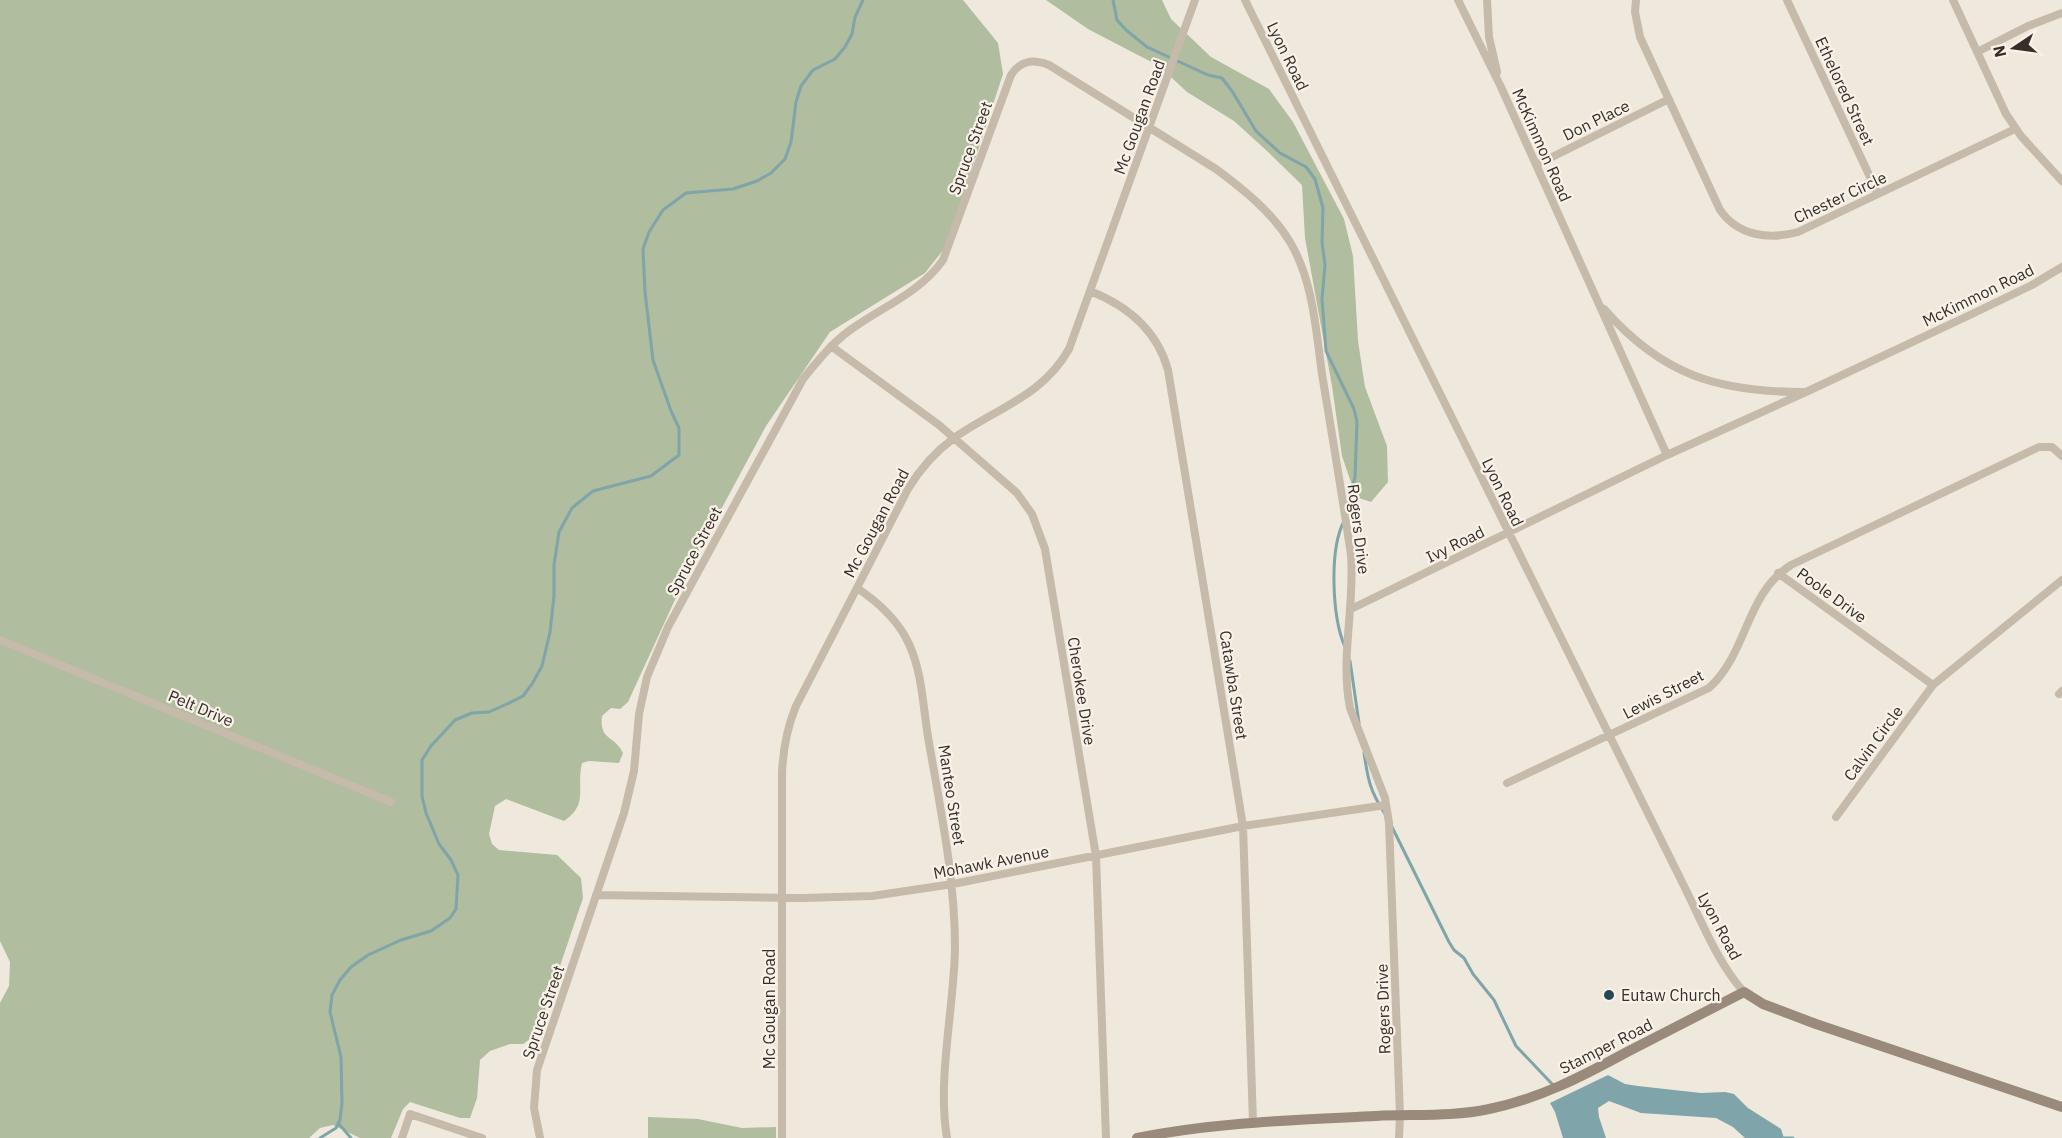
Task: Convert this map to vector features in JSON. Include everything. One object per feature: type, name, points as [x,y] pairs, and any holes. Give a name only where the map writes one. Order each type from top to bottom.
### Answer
[{"type":"street","name":"Mc Gougan Road","points":[[782,1138],[782,773],[787,732],[796,706],[914,478],[926,463],[954,438],[1037,388],[1055,370],[1069,350],[1195,0]]},
{"type":"street","name":"Lyon Road","points":[[1245,0],[1722,961],[1744,992]]},
{"type":"street","name":"McKimmon Road","points":[[1458,0],[1536,165],[1667,454],[1806,392],[2002,299],[2062,267]]},
{"type":"street","points":[[1487,0],[1489,37],[1500,87]]},
{"type":"street","name":"Chester Circle","points":[[1636,0],[1635,12],[1640,37],[1720,210],[1732,224],[1749,232],[1774,237],[1798,232],[2015,129]]},
{"type":"street","name":"Ethelored Street","points":[[1787,0],[1878,194]]},
{"type":"street","points":[[1953,0],[2015,129],[2062,181]]},
{"type":"street","points":[[1977,52],[2028,26],[2062,13]]},
{"type":"street","name":"Rogers Drive","points":[[1031,61],[1049,65],[1216,169],[1255,200],[1284,233],[1299,260],[1308,290],[1317,339],[1351,555],[1352,609],[1346,652],[1350,708],[1386,805],[1390,836],[1399,1138]]},
{"type":"street","name":"Spruce Street","points":[[540,1138],[534,1108],[534,1083],[537,1070],[630,789],[646,677],[668,627],[803,380],[831,346],[857,325],[918,287],[936,270],[949,249],[1011,75],[1019,66],[1031,61]]},
{"type":"street","name":"Don Place","points":[[1536,165],[1669,99]]},
{"type":"street","name":"Catawba Street","points":[[1090,291],[1121,306],[1145,326],[1160,346],[1168,370],[1243,826],[1254,1122]]},
{"type":"street","name":"McKimmon Road","points":[[1599,303],[1638,345],[1689,373],[1718,385],[1745,390],[1806,392]]},
{"type":"street","name":"Cherokee Drive","points":[[831,346],[954,438],[1017,493],[1029,508],[1039,531],[1045,549],[1096,856],[1106,1138]]},
{"type":"street","name":"Poole Drive","points":[[1933,685],[1778,573],[1803,558],[2039,447],[2052,447],[2062,456]]},
{"type":"street","name":"Ivy Road","points":[[1352,609],[1667,454]]},
{"type":"street","name":"Lewis Street","points":[[1507,783],[1699,695],[1719,680],[1726,670],[1763,591],[1778,573]]},
{"type":"street","points":[[1933,685],[2062,580]]},
{"type":"street","name":"Manteo Street","points":[[857,588],[883,608],[895,622],[913,655],[953,884],[955,947],[945,1083],[947,1138]]},
{"type":"street","name":"Pelt Drive","points":[[0,640],[391,802]]},
{"type":"street","name":"Calvin Circle","points":[[1836,817],[1933,685]]},
{"type":"street","name":"Mohawk Avenue","points":[[596,895],[841,898],[872,896],[953,884],[1243,826],[1386,805]]},
{"type":"street","points":[[1744,992],[1763,1004],[1816,1024],[2062,1107]]},
{"type":"street","name":"Stamper Road","points":[[1137,1138],[1204,1127],[1254,1122],[1458,1114],[1489,1109],[1543,1093],[1574,1080],[1744,992]]},
{"type":"street","points":[[402,1138],[410,1114],[482,1138]]},
{"type":"green space","points":[[0,0],[963,0],[998,43],[1003,74],[947,245],[925,273],[830,332],[766,426],[690,567],[628,702],[620,709],[611,708],[602,716],[605,734],[620,747],[623,753],[619,763],[589,761],[582,763],[579,802],[572,815],[564,821],[506,799],[495,806],[489,834],[492,844],[499,850],[557,855],[581,878],[583,898],[537,1034],[523,1044],[510,1044],[490,1051],[480,1060],[477,1098],[470,1118],[460,1118],[410,1102],[403,1109],[391,1138],[360,1138],[333,1125],[320,1128],[309,1138],[0,1138],[0,1003],[9,986],[10,962],[0,941]]},
{"type":"green space","points":[[1046,0],[1162,0],[1171,19],[1211,57],[1269,89],[1293,122],[1344,219],[1353,256],[1358,341],[1365,387],[1387,446],[1388,482],[1371,502],[1356,497],[1342,456],[1332,386],[1305,238],[1302,185],[1234,121],[1187,92],[1159,66],[1088,29]]},
{"type":"green space","points":[[648,1117],[698,1119],[742,1128],[776,1127],[776,1138],[648,1138]]},
{"type":"water","points":[[1608,1075],[1625,1084],[1638,1086],[1734,1094],[1748,1108],[1781,1129],[1784,1138],[1745,1138],[1733,1127],[1716,1118],[1641,1113],[1609,1101],[1598,1108],[1606,1138],[1563,1138],[1550,1103]]},
{"type":"waterway","points":[[320,1138],[336,1128],[340,1120],[341,1057],[330,1012],[332,995],[340,980],[351,967],[368,955],[401,940],[431,931],[450,918],[456,909],[458,875],[451,860],[439,844],[426,813],[422,796],[422,760],[431,746],[455,720],[472,713],[489,712],[507,704],[523,696],[532,684],[542,666],[550,632],[554,596],[554,565],[559,532],[572,508],[593,491],[651,476],[679,455],[679,428],[653,360],[645,292],[643,249],[649,232],[663,210],[686,193],[733,189],[757,181],[771,173],[785,159],[791,142],[796,102],[801,86],[813,70],[835,59],[845,47],[852,34],[855,17],[863,0]]},
{"type":"waterway","points":[[1113,0],[1117,20],[1147,47],[1208,75],[1222,78],[1256,131],[1280,153],[1306,167],[1315,179],[1323,208],[1322,242],[1325,265],[1322,299],[1326,351],[1354,409],[1357,422],[1355,477],[1347,506]]},
{"type":"waterway","points":[[1344,521],[1336,549],[1334,584],[1337,619],[1345,647]]},
{"type":"waterway","points":[[1350,661],[1359,723]]},
{"type":"waterway","points":[[1364,753],[1370,785],[1385,814]]},
{"type":"waterway","points":[[1391,825],[1449,942],[1454,950],[1464,958],[1473,974],[1494,1000],[1516,1046],[1554,1086]]},
{"type":"waterway","points":[[338,1123],[351,1138]]},
{"type":"waterway","points":[[1784,1138],[1793,1138]]},
{"type":"place","name":"Eutaw Church","points":[[1609,995]]}]
